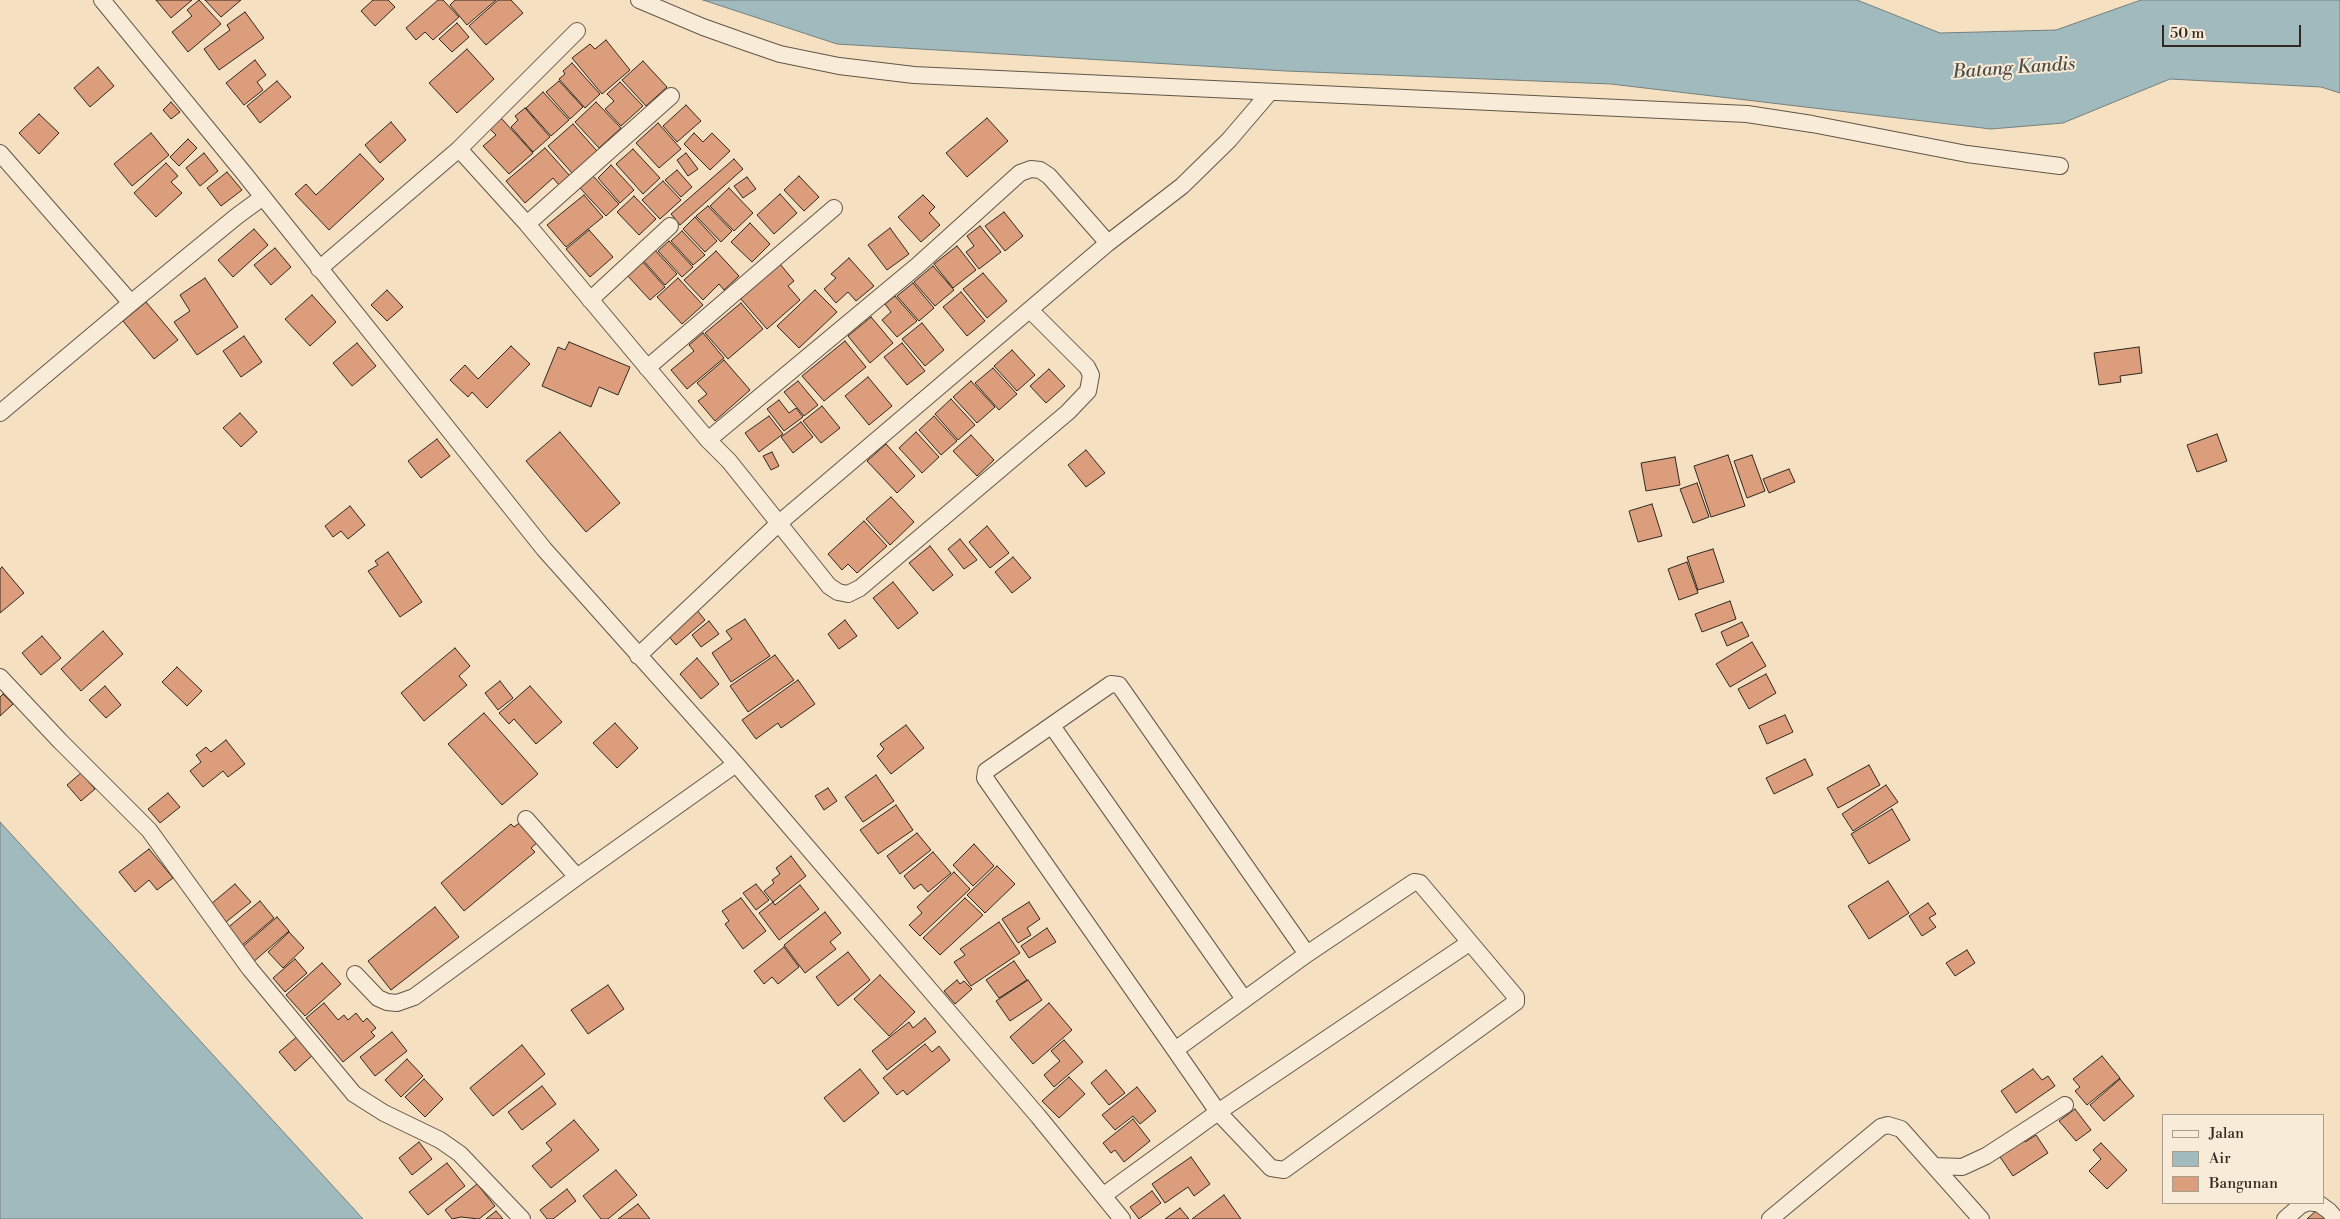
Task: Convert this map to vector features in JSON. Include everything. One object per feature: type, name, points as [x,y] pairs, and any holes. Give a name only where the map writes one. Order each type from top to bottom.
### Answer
[{"type":"street","points":[[102,0],[263,197],[544,549],[736,764],[1104,1195],[1122,1219]]},
{"type":"street","points":[[639,0],[703,27],[764,48],[839,66],[914,74],[1747,114],[1812,124],[1976,156],[2060,166]]},
{"type":"street","points":[[319,269],[459,149],[577,31]]},
{"type":"street","points":[[638,656],[778,524],[1108,243],[1182,186],[1209,162],[1270,92]]},
{"type":"street","points":[[526,224],[671,96]]},
{"type":"street","points":[[459,149],[526,224],[708,440],[729,461],[829,586],[838,592],[848,594],[860,588],[1068,412],[1088,391],[1091,375],[1088,367],[1030,310]]},
{"type":"street","points":[[0,153],[131,303]]},
{"type":"street","points":[[708,440],[917,266],[1020,173],[1031,169],[1040,170],[1049,176],[1108,243]]},
{"type":"street","points":[[0,414],[131,303],[263,197]]},
{"type":"street","points":[[647,368],[834,208]]},
{"type":"street","points":[[590,300],[670,226]]},
{"type":"street","points":[[0,677],[60,741],[149,830],[250,969],[354,1094],[384,1113],[440,1140],[460,1154],[522,1219]]},
{"type":"street","points":[[1175,1050],[1307,954],[1414,882],[1420,883],[1516,996],[1516,1002],[1284,1170],[1271,1168],[1218,1112],[985,778],[986,771],[1111,684],[1119,685],[1307,954]]},
{"type":"street","points":[[1052,726],[1244,999]]},
{"type":"street","points":[[355,974],[378,998],[388,1002],[397,1003],[414,996],[736,764]]},
{"type":"street","points":[[526,819],[577,877]]},
{"type":"street","points":[[1104,1195],[1218,1112],[1470,943]]},
{"type":"street","points":[[1935,1166],[1962,1167],[1986,1156],[2065,1105]]},
{"type":"street","points":[[1770,1219],[1881,1127],[1888,1126],[1901,1129],[1981,1219]]},
{"type":"street","points":[[2286,1219],[2304,1204]]},
{"type":"street","points":[[2318,1204],[2329,1211],[2336,1219]]},
{"type":"water","name":"Batang Kandis","points":[[703,0],[1857,0],[1940,33],[2056,30],[2141,0],[2340,0],[2340,93],[2321,87],[2170,79],[2063,123],[1991,129],[1611,84],[1286,71],[837,44]]},
{"type":"water","points":[[0,822],[363,1219],[0,1219]]},
{"type":"building","points":[[156,0],[192,0],[171,18]]},
{"type":"building","points":[[199,0],[221,24],[188,52],[172,32],[192,16],[187,10]]},
{"type":"building","points":[[205,0],[241,0],[221,17]]},
{"type":"building","points":[[373,0],[388,0],[395,7],[375,26],[361,11]]},
{"type":"building","points":[[438,0],[443,0],[459,17],[433,40],[425,32],[416,40],[406,28]]},
{"type":"building","points":[[455,0],[496,0],[467,25],[450,5]]},
{"type":"building","points":[[498,0],[511,0],[523,13],[486,45],[469,26]]},
{"type":"building","points":[[245,12],[264,38],[219,70],[204,49],[230,30],[227,25]]},
{"type":"building","points":[[457,23],[469,37],[452,52],[439,39]]},
{"type":"building","points":[[606,40],[630,70],[602,94],[572,58],[590,44],[595,49]]},
{"type":"building","points":[[467,49],[494,79],[457,113],[429,83]]},
{"type":"building","points":[[255,60],[266,75],[257,82],[263,90],[244,105],[226,83]]},
{"type":"building","points":[[643,61],[667,87],[646,106],[622,80]]},
{"type":"building","points":[[572,63],[600,94],[585,108],[559,79],[565,74],[563,71]]},
{"type":"building","points":[[98,67],[114,86],[90,107],[74,88]]},
{"type":"building","points":[[277,81],[291,97],[260,123],[247,106]]},
{"type":"building","points":[[559,81],[583,107],[570,119],[546,92]]},
{"type":"building","points":[[620,82],[643,106],[621,126],[605,109],[614,101],[607,94]]},
{"type":"building","points":[[543,92],[569,120],[551,136],[526,108]]},
{"type":"building","points":[[171,102],[180,112],[171,119],[163,110]]},
{"type":"building","points":[[596,102],[621,128],[599,148],[575,122]]},
{"type":"building","points":[[686,105],[701,121],[677,142],[663,126]]},
{"type":"building","points":[[525,108],[550,137],[533,152],[511,127],[518,120],[515,116]]},
{"type":"building","points":[[39,114],[59,133],[39,154],[19,133]]},
{"type":"building","points":[[501,118],[533,153],[509,174],[483,146],[496,135],[489,128]]},
{"type":"building","points":[[987,118],[1008,141],[967,177],[946,153]]},
{"type":"building","points":[[391,122],[406,140],[380,163],[365,145]]},
{"type":"building","points":[[658,123],[681,149],[659,168],[636,143]]},
{"type":"building","points":[[573,124],[597,151],[572,173],[548,146]]},
{"type":"building","points":[[151,133],[169,155],[132,186],[114,164]]},
{"type":"building","points":[[694,133],[703,142],[712,133],[730,151],[710,170],[684,144]]},
{"type":"building","points":[[188,139],[197,148],[179,166],[170,157]]},
{"type":"building","points":[[545,148],[570,176],[559,185],[553,178],[525,203],[506,181]]},
{"type":"building","points":[[633,149],[660,178],[643,194],[616,164]]},
{"type":"building","points":[[204,153],[218,171],[200,186],[186,168]]},
{"type":"building","points":[[686,153],[698,169],[688,176],[677,160]]},
{"type":"building","points":[[360,154],[384,179],[329,230],[295,194],[306,184],[316,195]]},
{"type":"building","points":[[734,159],[743,169],[680,225],[671,214]]},
{"type":"building","points":[[166,163],[178,176],[171,182],[182,193],[156,217],[134,193]]},
{"type":"building","points":[[611,165],[634,190],[620,203],[598,178]]},
{"type":"building","points":[[677,170],[692,187],[681,197],[665,180]]},
{"type":"building","points":[[227,172],[242,190],[221,206],[207,188]]},
{"type":"building","points":[[593,176],[619,204],[606,216],[580,188]]},
{"type":"building","points":[[799,176],[819,197],[804,211],[784,190]]},
{"type":"building","points":[[747,177],[756,189],[743,198],[734,186]]},
{"type":"building","points":[[663,181],[681,200],[660,219],[642,200]]},
{"type":"building","points":[[729,188],[753,213],[734,231],[710,206]]},
{"type":"building","points":[[780,194],[797,213],[774,234],[757,215]]},
{"type":"building","points":[[584,195],[603,217],[566,247],[547,225]]},
{"type":"building","points":[[923,195],[935,207],[929,213],[940,225],[921,242],[898,217]]},
{"type":"building","points":[[634,196],[656,219],[639,235],[617,212]]},
{"type":"building","points":[[708,206],[732,231],[721,242],[696,216]]},
{"type":"building","points":[[1004,212],[1023,236],[1005,251],[985,226]]},
{"type":"building","points":[[695,217],[717,241],[705,252],[683,229]]},
{"type":"building","points":[[750,223],[770,244],[752,262],[731,242]]},
{"type":"building","points":[[980,226],[1001,252],[979,269],[966,252],[974,246],[967,236]]},
{"type":"building","points":[[890,228],[909,254],[887,270],[868,245]]},
{"type":"building","points":[[254,229],[268,245],[233,277],[218,260]]},
{"type":"building","points":[[589,230],[613,257],[590,277],[566,249]]},
{"type":"building","points":[[682,231],[705,255],[693,265],[671,241]]},
{"type":"building","points":[[669,241],[693,267],[682,277],[658,251]]},
{"type":"building","points":[[957,246],[976,270],[953,288],[934,264]]},
{"type":"building","points":[[275,248],[291,267],[271,285],[254,265]]},
{"type":"building","points":[[654,249],[677,274],[665,285],[642,259]]},
{"type":"building","points":[[716,251],[739,276],[724,290],[719,284],[703,300],[684,280]]},
{"type":"building","points":[[849,258],[874,286],[856,301],[848,292],[836,303],[824,289],[836,278],[831,274]]},
{"type":"building","points":[[642,261],[665,287],[650,300],[627,275]]},
{"type":"building","points":[[780,264],[794,281],[788,286],[800,300],[767,329],[740,298]]},
{"type":"building","points":[[933,266],[954,290],[935,306],[914,282]]},
{"type":"building","points":[[983,273],[1007,301],[987,318],[963,289]]},
{"type":"building","points":[[205,278],[238,327],[197,355],[174,322],[190,311],[180,295]]},
{"type":"building","points":[[678,278],[703,305],[682,324],[657,297]]},
{"type":"building","points":[[913,283],[934,308],[919,321],[897,296]]},
{"type":"building","points":[[387,290],[403,307],[387,321],[371,305]]},
{"type":"building","points":[[815,290],[837,312],[799,348],[777,326]]},
{"type":"building","points":[[961,292],[985,321],[967,336],[943,307]]},
{"type":"building","points":[[312,295],[336,322],[310,346],[285,319]]},
{"type":"building","points":[[895,296],[917,321],[897,337],[882,320],[891,312],[885,304]]},
{"type":"building","points":[[146,302],[178,340],[154,359],[123,321]]},
{"type":"building","points":[[741,303],[763,329],[728,359],[705,333]]},
{"type":"building","points":[[871,317],[893,343],[870,363],[848,336]]},
{"type":"building","points":[[922,323],[944,350],[925,366],[902,339]]},
{"type":"building","points":[[703,333],[724,358],[687,389],[671,370],[694,351],[689,345]]},
{"type":"building","points":[[244,336],[262,362],[241,377],[223,351]]},
{"type":"building","points":[[845,341],[866,367],[824,401],[802,376]]},
{"type":"building","points":[[569,342],[630,367],[618,395],[599,387],[591,407],[542,386],[558,347],[565,350]]},
{"type":"building","points":[[357,343],[376,366],[352,386],[333,363]]},
{"type":"building","points":[[902,343],[925,371],[907,385],[884,357]]},
{"type":"building","points":[[511,346],[530,364],[487,408],[472,392],[468,397],[450,380],[465,365],[478,379]]},
{"type":"building","points":[[2139,347],[2142,373],[2120,376],[2121,382],[2099,385],[2094,353]]},
{"type":"building","points":[[1012,350],[1035,375],[1017,391],[994,366]]},
{"type":"building","points":[[724,360],[750,390],[715,421],[698,401],[707,394],[697,383]]},
{"type":"building","points":[[993,368],[1017,394],[999,410],[975,383]]},
{"type":"building","points":[[1049,369],[1065,386],[1046,403],[1030,386]]},
{"type":"building","points":[[868,377],[892,406],[869,425],[845,396]]},
{"type":"building","points":[[798,381],[818,405],[804,416],[784,392]]},
{"type":"building","points":[[971,381],[995,407],[977,423],[953,397]]},
{"type":"building","points":[[951,399],[975,425],[958,440],[935,414]]},
{"type":"building","points":[[779,400],[789,413],[796,408],[803,417],[784,431],[767,409]]},
{"type":"building","points":[[822,406],[840,428],[821,443],[803,421]]},
{"type":"building","points":[[240,413],[257,432],[241,447],[223,428]]},
{"type":"building","points":[[769,416],[783,434],[759,452],[745,433]]},
{"type":"building","points":[[934,416],[957,441],[941,455],[919,430]]},
{"type":"building","points":[[801,422],[813,437],[793,453],[781,437]]},
{"type":"building","points":[[560,432],[620,503],[586,532],[526,461]]},
{"type":"building","points":[[916,432],[939,457],[922,473],[899,448]]},
{"type":"building","points":[[2217,434],[2227,461],[2197,472],[2187,445]]},
{"type":"building","points":[[971,435],[994,460],[977,476],[953,451]]},
{"type":"building","points":[[437,439],[450,456],[421,478],[408,461]]},
{"type":"building","points":[[886,444],[915,476],[897,493],[867,461]]},
{"type":"building","points":[[1086,450],[1105,473],[1086,487],[1068,465]]},
{"type":"building","points":[[772,452],[779,466],[771,470],[763,456]]},
{"type":"building","points":[[1728,455],[1745,506],[1711,517],[1694,466]]},
{"type":"building","points":[[1752,455],[1765,491],[1747,498],[1734,461]]},
{"type":"building","points":[[1675,457],[1680,485],[1646,491],[1641,463]]},
{"type":"building","points":[[1789,469],[1795,482],[1769,493],[1763,479]]},
{"type":"building","points":[[1697,483],[1709,517],[1693,523],[1680,489]]},
{"type":"building","points":[[891,497],[914,522],[890,545],[866,519]]},
{"type":"building","points":[[1652,504],[1662,536],[1638,542],[1629,511]]},
{"type":"building","points":[[350,506],[365,525],[348,539],[341,531],[333,537],[325,526]]},
{"type":"building","points":[[864,521],[887,546],[857,573],[848,564],[842,570],[828,554]]},
{"type":"building","points":[[987,526],[1009,553],[990,568],[969,542]]},
{"type":"building","points":[[960,539],[977,560],[964,569],[948,549]]},
{"type":"building","points":[[930,546],[953,575],[933,591],[909,563]]},
{"type":"building","points":[[1713,549],[1724,582],[1698,590],[1687,557]]},
{"type":"building","points":[[388,552],[422,602],[400,617],[368,571],[378,565],[375,561]]},
{"type":"building","points":[[1013,557],[1031,578],[1012,593],[995,572]]},
{"type":"building","points":[[1687,562],[1698,593],[1679,600],[1668,569]]},
{"type":"building","points":[[2,567],[24,593],[0,613],[0,569]]},
{"type":"building","points":[[893,582],[918,613],[898,629],[873,598]]},
{"type":"building","points":[[1730,601],[1736,619],[1702,632],[1695,614]]},
{"type":"building","points":[[696,609],[705,620],[676,645],[667,634]]},
{"type":"building","points":[[745,619],[770,656],[731,682],[712,653],[732,639],[726,631]]},
{"type":"building","points":[[845,620],[857,636],[839,649],[828,634]]},
{"type":"building","points":[[709,621],[719,634],[701,647],[692,635]]},
{"type":"building","points":[[1742,622],[1749,636],[1727,646],[1721,632]]},
{"type":"building","points":[[103,631],[123,654],[81,691],[61,669]]},
{"type":"building","points":[[42,636],[61,658],[41,675],[22,653]]},
{"type":"building","points":[[1752,642],[1766,666],[1730,687],[1716,664]]},
{"type":"building","points":[[455,648],[470,666],[459,676],[467,685],[424,721],[401,693]]},
{"type":"building","points":[[775,655],[794,680],[748,712],[730,686]]},
{"type":"building","points":[[697,658],[719,684],[701,699],[680,674]]},
{"type":"building","points":[[177,667],[202,691],[187,706],[162,682]]},
{"type":"building","points":[[1766,674],[1776,693],[1749,709],[1738,689]]},
{"type":"building","points":[[798,680],[815,704],[781,728],[778,723],[756,739],[742,720]]},
{"type":"building","points":[[500,681],[513,698],[498,710],[485,693]]},
{"type":"building","points":[[105,686],[121,705],[106,718],[89,700]]},
{"type":"building","points":[[530,686],[562,722],[536,744],[514,719],[509,724],[499,713]]},
{"type":"building","points":[[3,694],[13,704],[0,716],[0,697]]},
{"type":"building","points":[[484,713],[538,774],[502,805],[448,744]]},
{"type":"building","points":[[1785,715],[1793,732],[1767,744],[1759,726]]},
{"type":"building","points":[[615,723],[638,748],[617,768],[593,743]]},
{"type":"building","points":[[906,725],[924,748],[891,774],[877,756],[884,749],[880,744]]},
{"type":"building","points":[[226,740],[245,764],[228,777],[223,771],[203,787],[190,771],[201,762],[196,755],[206,747],[211,752]]},
{"type":"building","points":[[1805,759],[1813,775],[1774,794],[1766,778]]},
{"type":"building","points":[[1869,765],[1880,785],[1838,808],[1827,788]]},
{"type":"building","points":[[81,773],[95,789],[81,801],[67,785]]},
{"type":"building","points":[[876,775],[894,801],[863,822],[845,797]]},
{"type":"building","points":[[1886,785],[1898,802],[1853,831],[1842,814]]},
{"type":"building","points":[[828,788],[837,801],[824,810],[815,796]]},
{"type":"building","points":[[168,793],[180,807],[160,823],[148,809]]},
{"type":"building","points":[[896,805],[913,830],[878,854],[860,830]]},
{"type":"building","points":[[1892,809],[1910,840],[1869,864],[1851,834]]},
{"type":"building","points":[[522,821],[539,841],[531,848],[535,852],[464,911],[441,883],[511,824],[514,827]]},
{"type":"building","points":[[917,833],[931,850],[900,874],[887,856]]},
{"type":"building","points":[[974,844],[994,866],[973,886],[953,865]]},
{"type":"building","points":[[149,849],[173,878],[157,890],[149,880],[135,892],[119,872]]},
{"type":"building","points":[[933,852],[951,873],[928,892],[921,884],[914,889],[904,876]]},
{"type":"building","points":[[791,856],[806,876],[773,902],[764,891],[774,883],[772,880],[780,874],[776,868]]},
{"type":"building","points":[[997,866],[1015,884],[985,913],[967,895]]},
{"type":"building","points":[[954,872],[970,889],[920,936],[909,925],[922,913],[917,907]]},
{"type":"building","points":[[1888,881],[1909,913],[1869,939],[1848,906]]},
{"type":"building","points":[[235,884],[251,902],[226,922],[211,904]]},
{"type":"building","points":[[756,884],[769,900],[756,910],[743,893]]},
{"type":"building","points":[[800,885],[819,909],[779,940],[759,913],[773,902],[775,905]]},
{"type":"building","points":[[741,898],[766,931],[743,949],[725,924],[729,921],[722,911]]},
{"type":"building","points":[[965,898],[983,915],[940,955],[923,938]]},
{"type":"building","points":[[260,901],[274,918],[240,947],[225,930]]},
{"type":"building","points":[[1029,902],[1040,919],[1027,928],[1031,935],[1018,943],[1002,919]]},
{"type":"building","points":[[1928,903],[1936,914],[1929,918],[1936,927],[1922,936],[1909,916]]},
{"type":"building","points":[[435,907],[459,937],[391,990],[368,961]]},
{"type":"building","points":[[825,912],[841,933],[830,942],[836,949],[805,973],[784,945]]},
{"type":"building","points":[[277,917],[289,931],[252,963],[240,949]]},
{"type":"building","points":[[999,922],[1020,953],[971,986],[954,962],[965,955],[960,949]]},
{"type":"building","points":[[1047,928],[1056,942],[1029,958],[1021,946]]},
{"type":"building","points":[[289,932],[304,948],[283,968],[268,952]]},
{"type":"building","points":[[784,947],[799,967],[778,984],[772,977],[764,984],[754,971]]},
{"type":"building","points":[[1967,950],[1975,963],[1955,976],[1946,963]]},
{"type":"building","points":[[848,952],[870,980],[838,1006],[816,977]]},
{"type":"building","points":[[295,959],[307,973],[285,992],[273,978]]},
{"type":"building","points":[[1014,961],[1027,980],[999,998],[986,980]]},
{"type":"building","points":[[322,963],[341,984],[305,1016],[286,995]]},
{"type":"building","points":[[880,975],[915,1012],[889,1036],[854,999]]},
{"type":"building","points":[[957,980],[960,984],[964,981],[972,989],[955,1004],[944,991]]},
{"type":"building","points":[[1028,980],[1042,1000],[1010,1021],[996,1001]]},
{"type":"building","points":[[608,985],[624,1009],[588,1034],[571,1010]]},
{"type":"building","points":[[324,1003],[338,1020],[344,1015],[348,1020],[356,1013],[363,1022],[367,1018],[376,1028],[371,1032],[375,1036],[343,1062],[306,1018]]},
{"type":"building","points":[[1049,1003],[1072,1030],[1033,1064],[1010,1037]]},
{"type":"building","points":[[925,1018],[936,1032],[887,1070],[872,1051],[909,1022],[913,1028]]},
{"type":"building","points":[[392,1032],[407,1051],[375,1076],[360,1057]]},
{"type":"building","points":[[299,1035],[315,1053],[295,1071],[279,1052]]},
{"type":"building","points":[[1064,1040],[1083,1062],[1054,1087],[1044,1075],[1060,1061],[1051,1051]]},
{"type":"building","points":[[925,1044],[932,1052],[939,1046],[950,1060],[907,1095],[903,1090],[897,1095],[883,1078]]},
{"type":"building","points":[[522,1045],[545,1074],[493,1116],[470,1088]]},
{"type":"building","points":[[2102,1056],[2120,1078],[2087,1105],[2075,1091],[2080,1087],[2073,1079]]},
{"type":"building","points":[[407,1059],[423,1076],[401,1097],[385,1080]]},
{"type":"building","points":[[860,1069],[879,1093],[844,1122],[824,1098]]},
{"type":"building","points":[[2033,1069],[2042,1080],[2048,1076],[2055,1086],[2016,1113],[2001,1091]]},
{"type":"building","points":[[1106,1070],[1125,1093],[1109,1105],[1091,1083]]},
{"type":"building","points":[[1069,1077],[1085,1094],[1059,1118],[1042,1101]]},
{"type":"building","points":[[424,1079],[443,1099],[425,1117],[405,1097]]},
{"type":"building","points":[[2120,1079],[2134,1096],[2104,1121],[2090,1105]]},
{"type":"building","points":[[542,1086],[556,1104],[522,1130],[508,1112]]},
{"type":"building","points":[[1137,1087],[1156,1111],[1140,1124],[1133,1116],[1115,1130],[1102,1115]]},
{"type":"building","points":[[2075,1109],[2091,1130],[2076,1141],[2059,1121]]},
{"type":"building","points":[[1133,1119],[1150,1141],[1124,1162],[1115,1150],[1111,1153],[1103,1143]]},
{"type":"building","points":[[574,1120],[599,1150],[551,1188],[532,1166],[552,1150],[546,1143]]},
{"type":"building","points":[[2021,1135],[2025,1142],[2036,1135],[2048,1153],[2013,1176],[1996,1151]]},
{"type":"building","points":[[419,1142],[432,1159],[412,1175],[399,1158]]},
{"type":"building","points":[[2101,1143],[2127,1170],[2107,1189],[2089,1171],[2101,1159],[2093,1150]]},
{"type":"building","points":[[1191,1157],[1210,1184],[1194,1196],[1188,1187],[1165,1203],[1152,1184]]},
{"type":"building","points":[[447,1163],[465,1186],[428,1215],[409,1192]]},
{"type":"building","points":[[616,1170],[637,1195],[608,1219],[601,1219],[583,1196]]},
{"type":"building","points":[[477,1184],[495,1206],[479,1219],[461,1217],[452,1219],[445,1210]]},
{"type":"building","points":[[567,1189],[576,1201],[553,1219],[547,1219],[540,1210]]},
{"type":"building","points":[[1152,1191],[1161,1203],[1139,1219],[1130,1207]]},
{"type":"building","points":[[1224,1195],[1241,1219],[1192,1219]]},
{"type":"building","points":[[638,1204],[650,1219],[618,1219]]},
{"type":"building","points":[[1180,1208],[1189,1219],[1165,1219]]},
{"type":"building","points":[[2318,1209],[2328,1219],[2307,1219]]},
{"type":"building","points":[[496,1211],[503,1219],[486,1219]]}]
